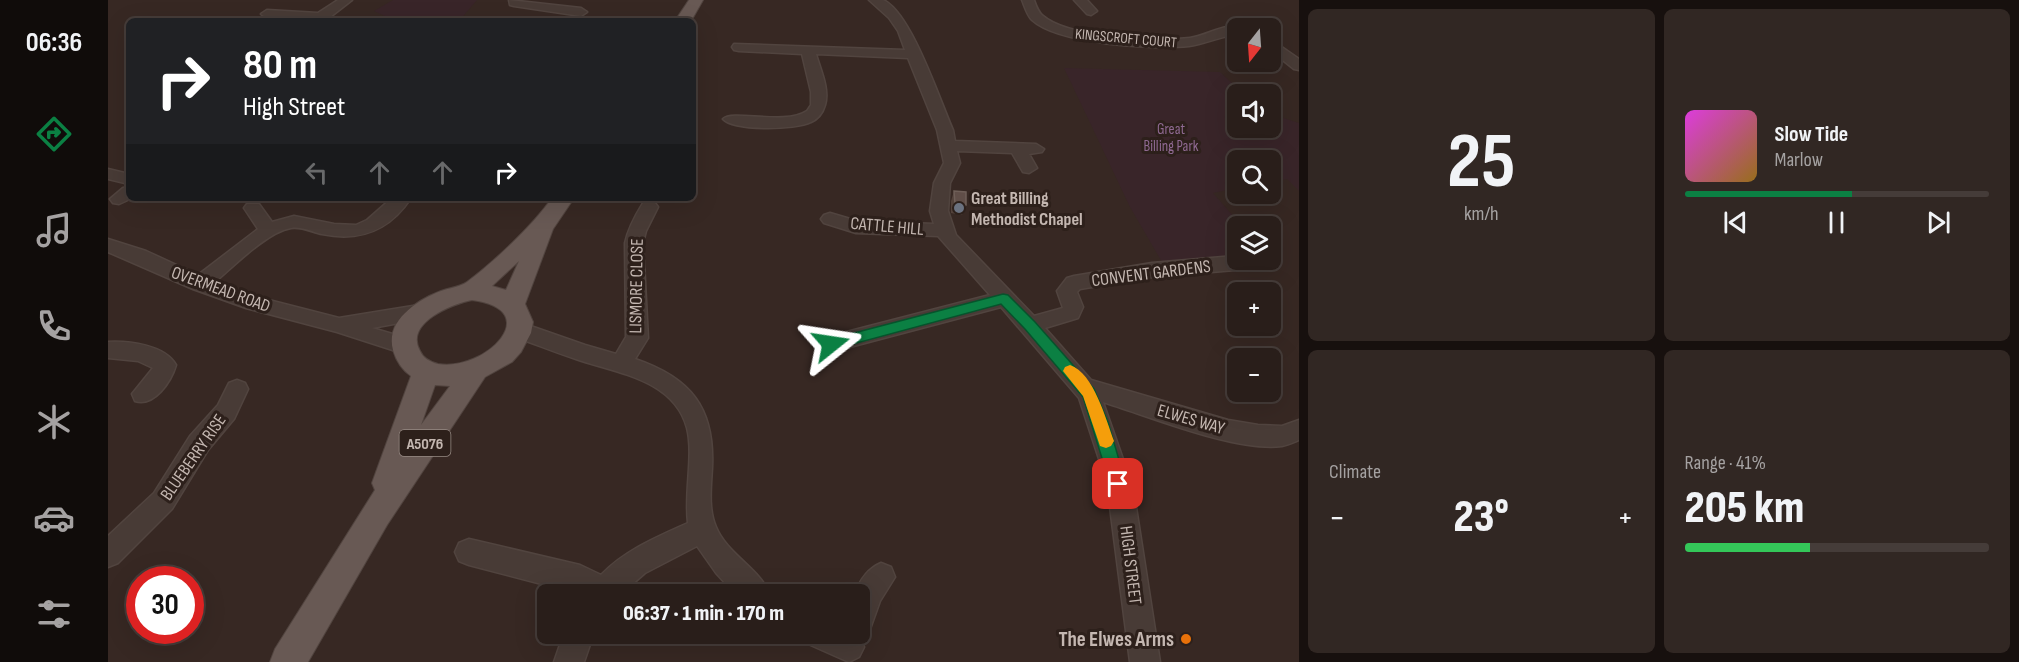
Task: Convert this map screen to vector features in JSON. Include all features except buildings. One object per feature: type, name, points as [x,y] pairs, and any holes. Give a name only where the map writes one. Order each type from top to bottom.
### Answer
[{"type":"main road","points":[[685,18],[696,0]]},
{"type":"main road","points":[[472,291],[546,222],[561,201]]},
{"type":"main road","points":[[512,304],[546,222]]},
{"type":"main road","points":[[472,291],[488,292],[512,304],[519,316],[515,339],[489,365],[475,371],[458,375],[441,375],[415,365],[408,356],[405,346],[406,335],[419,313],[444,297],[472,291]]},
{"type":"main road","name":"A5076","points":[[376,514],[426,371]]},
{"type":"main road","name":"A5076","points":[[288,662],[376,514],[475,371]]},
{"type":"street","points":[[320,18],[346,0]]},
{"type":"street","points":[[575,18],[593,0]]},
{"type":"street","name":"KINGSCROFT COURT","points":[[1028,0],[1035,16],[1042,22],[1059,30],[1084,36],[1175,43],[1198,40],[1227,31]]},
{"type":"street","points":[[1080,0],[1091,11]]},
{"type":"street","name":"HIGH STREET","points":[[882,1],[901,26],[934,102],[950,146],[952,163],[942,183],[939,211],[948,237],[1085,388],[1100,422],[1123,507],[1145,662]]},
{"type":"street","points":[[514,2],[581,12]]},
{"type":"street","points":[[267,14],[309,18]]},
{"type":"street","points":[[739,47],[914,54]]},
{"type":"street","points":[[731,119],[788,124],[814,113],[818,105],[817,88],[808,50]]},
{"type":"street","points":[[1281,52],[1299,66]]},
{"type":"street","points":[[950,146],[1036,149]]},
{"type":"street","points":[[1018,149],[1029,168]]},
{"type":"street","points":[[108,174],[126,177]]},
{"type":"street","points":[[200,284],[269,231],[286,223],[297,222],[345,233],[359,232],[374,225],[399,201]]},
{"type":"street","name":"LISMORE CLOSE","points":[[621,364],[637,338],[634,243],[648,207]]},
{"type":"street","points":[[253,208],[269,231]]},
{"type":"street","name":"CATTLE HILL","points":[[830,219],[856,227],[945,230]]},
{"type":"street","name":"OVERMEAD ROAD","points":[[108,245],[139,256],[200,284],[253,303],[338,325],[405,346]]},
{"type":"street","name":"CONVENT GARDENS","points":[[1030,325],[1071,313],[1073,307],[1067,291],[1074,283],[1152,270],[1227,263]]},
{"type":"street","points":[[831,344],[1003,299]]},
{"type":"street","name":"OVERMEAD ROAD","points":[[338,325],[419,313]]},
{"type":"street","points":[[515,339],[586,354],[648,373],[667,384],[682,398],[695,418],[702,443],[700,502],[703,530],[719,555],[747,584]]},
{"type":"street","points":[[108,350],[119,350],[159,359],[165,365],[163,372],[143,394]]},
{"type":"street","name":"ELWES WAY","points":[[1085,388],[1111,393],[1185,420],[1222,429],[1270,436],[1296,433],[1299,430]]},
{"type":"street","name":"BLUEBERRY RISE","points":[[111,547],[163,501],[199,443],[226,412],[237,389]]},
{"type":"street","points":[[612,584],[625,570],[660,549],[703,530]]},
{"type":"street","points":[[469,552],[579,579],[588,584]]},
{"type":"street","points":[[870,592],[881,577]]},
{"type":"street","points":[[569,662],[575,644]]},
{"type":"green space","points":[[393,0],[477,0],[462,18],[389,18],[374,11]]},
{"type":"green space","name":"Great Billing Park","points":[[1064,68],[1220,72],[1233,84],[1227,84],[1227,138],[1281,138],[1281,117],[1299,123],[1299,191],[1287,179],[1281,180],[1281,150],[1227,150],[1227,190],[1213,193],[1233,216],[1227,216],[1227,267],[1166,269],[1130,207]]},
{"type":"slow traffic","points":[[1070,371],[1089,394],[1106,441]]},
{"type":"place","name":"Great Billing Methodist Chapel","points":[[959,208]]},
{"type":"place","name":"The Elwes Arms","points":[[1186,639]]},
{"type":"route","points":[[831,344],[1003,299],[1030,325],[1089,394],[1100,422],[1118,484]]}]
